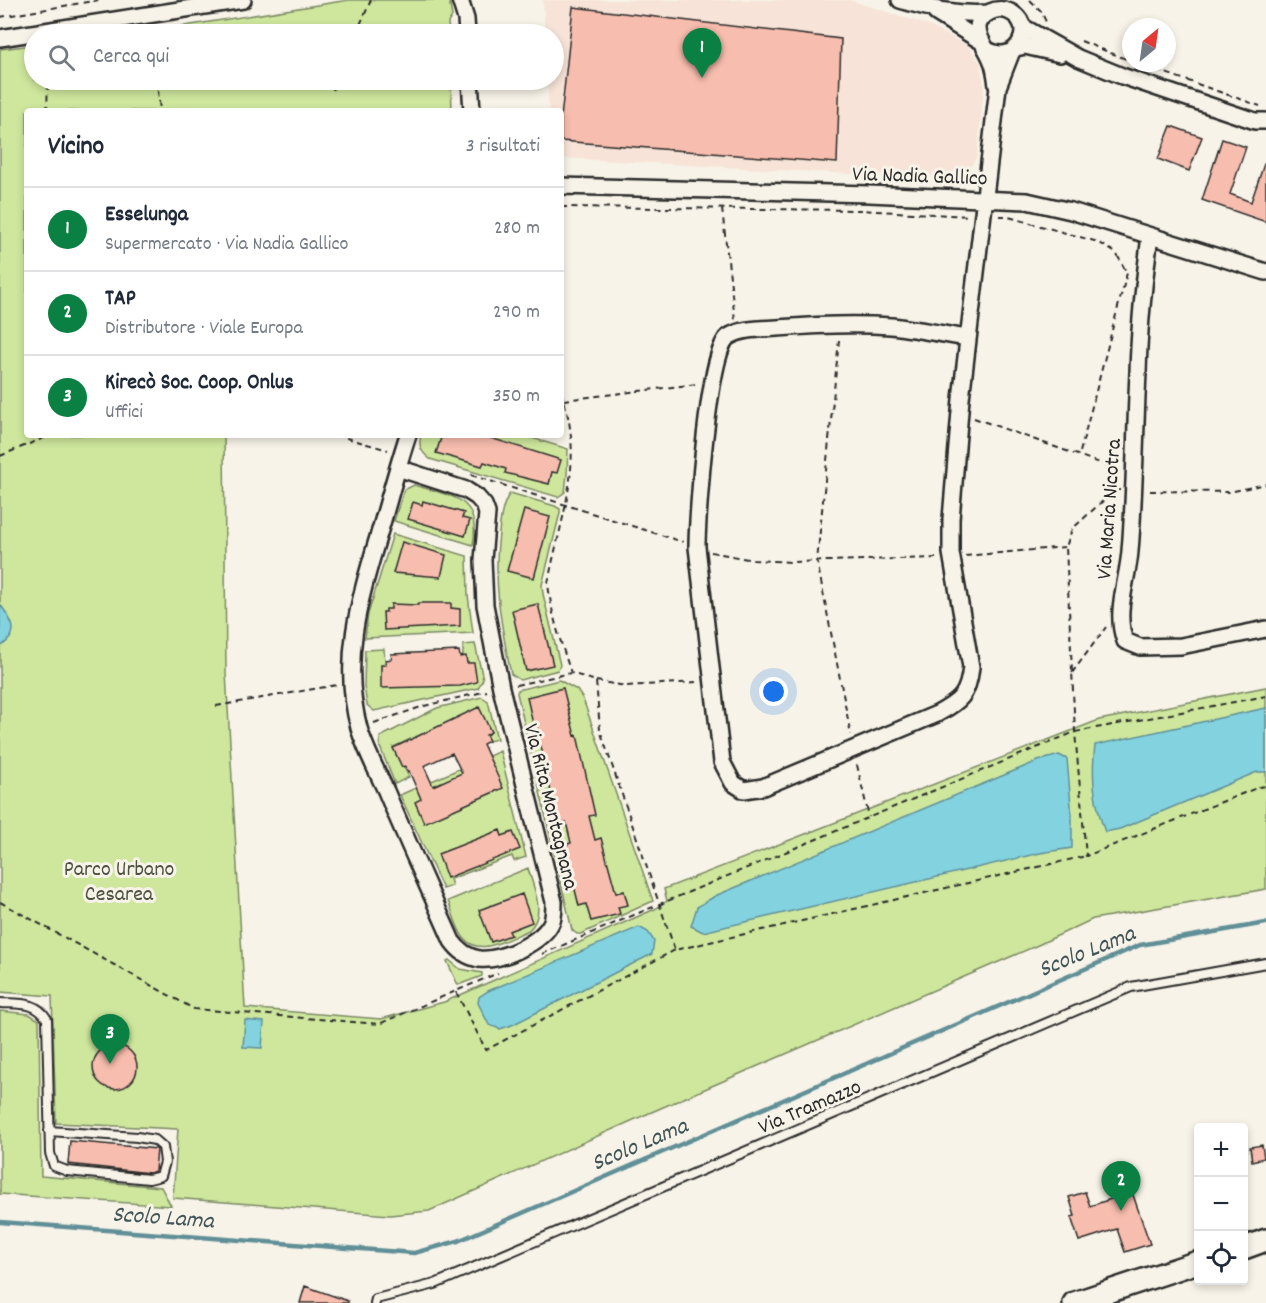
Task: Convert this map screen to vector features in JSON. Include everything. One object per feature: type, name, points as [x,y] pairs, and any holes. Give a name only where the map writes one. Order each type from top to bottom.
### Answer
[{"type":"main road","points":[[1248,1247],[1266,1240]]},
{"type":"main road","points":[[1074,1303],[1194,1263]]},
{"type":"street","points":[[87,24],[243,0]]},
{"type":"street","points":[[460,0],[465,24]]},
{"type":"street","points":[[466,24],[470,0]]},
{"type":"street","points":[[900,0],[928,9],[957,14],[991,8],[1004,10],[1078,58]]},
{"type":"street","points":[[968,338],[891,326],[743,330],[726,338],[719,351],[708,412],[697,517],[697,548],[722,762],[733,783],[744,790],[763,787],[937,714],[959,702],[969,685],[971,667],[952,557],[951,519],[968,338],[998,87],[1014,50],[1022,38],[1019,21],[1007,0]]},
{"type":"street","points":[[991,8],[979,25],[983,44],[992,59],[998,87]]},
{"type":"street","points":[[928,9],[998,54],[1025,46],[1078,58],[1122,76],[1255,121],[1266,121]]},
{"type":"street","points":[[0,38],[24,34]]},
{"type":"street","points":[[471,90],[472,108]]},
{"type":"street","name":"Via Nadia Gallico","points":[[564,186],[1027,201],[1071,211],[1266,272]]},
{"type":"street","name":"Via Maria Nicotra","points":[[1149,236],[1142,300],[1130,552],[1121,628],[1125,641],[1140,647],[1181,646],[1266,629]]},
{"type":"street","name":"Via Rita Montagnana","points":[[398,468],[466,490],[484,504],[487,513],[483,560],[485,605],[501,688],[554,902],[552,922],[542,935],[534,942],[498,958],[473,958],[460,952],[452,941],[359,729],[352,686],[352,638],[357,612],[398,468],[407,438]]},
{"type":"lane","name":"Via Tramazzo","points":[[375,1303],[376,1299],[435,1284],[1131,987],[1266,963]]},
{"type":"lane","points":[[0,1003],[32,1005],[42,1011],[47,1019],[49,1131],[50,1153],[54,1166],[67,1171],[149,1179],[160,1176],[165,1162],[163,1147],[155,1140],[49,1131]]},
{"type":"path","points":[[0,17],[99,0]]},
{"type":"path","points":[[360,24],[371,0]]},
{"type":"path","points":[[1030,0],[1041,11],[1048,29]]},
{"type":"path","points":[[1079,41],[1122,58]]},
{"type":"path","points":[[1163,72],[1266,108]]},
{"type":"path","points":[[47,108],[48,90]]},
{"type":"path","points":[[159,90],[160,108]]},
{"type":"path","points":[[564,207],[859,210],[1005,216],[1098,242],[1116,253],[1127,273],[1079,456]]},
{"type":"path","points":[[722,209],[736,333]]},
{"type":"path","points":[[840,326],[817,561],[853,749],[869,818]]},
{"type":"path","points":[[571,673],[549,600],[548,583],[572,474],[572,435],[564,400],[713,382]]},
{"type":"path","points":[[960,412],[1114,468],[1115,490]]},
{"type":"path","points":[[0,456],[44,438]]},
{"type":"path","points":[[346,438],[395,452]]},
{"type":"path","points":[[463,473],[566,504],[715,554],[753,560],[817,561],[952,557],[1066,547]]},
{"type":"path","points":[[1086,856],[1075,732],[1066,547],[1072,529],[1115,490],[1229,492],[1266,484]]},
{"type":"path","points":[[1072,673],[1122,605]]},
{"type":"path","points":[[513,686],[571,673],[596,681],[625,686],[712,682]]},
{"type":"path","points":[[596,681],[600,730],[675,950]]},
{"type":"path","points":[[216,706],[337,685]]},
{"type":"path","points":[[370,725],[424,706],[493,690]]},
{"type":"path","points":[[541,955],[1075,732],[1266,696]]},
{"type":"path","points":[[456,992],[486,1050],[675,950],[1086,856],[1266,786]]},
{"type":"path","points":[[0,902],[194,1009],[379,1024],[499,973]]},
{"type":"shaded area","points":[[543,0],[849,0],[925,24],[967,45],[980,62],[984,87],[977,156],[971,166],[956,177],[853,174],[564,158],[564,108],[549,108],[548,90],[564,90],[564,24],[544,24]]},
{"type":"green space","points":[[349,0],[449,0],[452,16],[448,24],[197,24]]},
{"type":"green space","name":"Parco Urbano Cesarea","points":[[24,46],[24,90],[451,90],[452,108],[24,108],[24,438],[224,438],[226,673],[245,1008],[381,1019],[444,1002],[655,909],[667,901],[664,889],[1099,720],[1266,687],[1266,889],[1093,919],[429,1211],[390,1215],[173,1198],[178,1129],[56,1123],[52,996],[0,992],[0,49]]},
{"type":"green space","points":[[421,438],[532,438],[568,449],[565,492],[558,497],[430,459],[424,454]]},
{"type":"green space","points":[[414,485],[451,496],[468,508],[474,529],[473,545],[394,521],[404,490]]},
{"type":"green space","points":[[510,493],[560,509],[542,585],[560,665],[558,670],[520,680],[511,674],[501,621],[497,569],[500,523],[503,507]]},
{"type":"green space","points":[[393,534],[467,556],[468,595],[473,633],[365,638],[368,614]]},
{"type":"green space","points":[[475,644],[483,679],[478,688],[374,711],[367,705],[364,686],[365,650],[384,649],[385,662],[463,656],[463,645]]},
{"type":"green space","points":[[559,680],[577,690],[583,699],[653,901],[581,934],[572,930],[517,693],[518,690]]},
{"type":"green space","points":[[482,697],[488,701],[497,739],[489,741],[486,735],[491,732],[479,708],[393,747],[409,777],[395,784],[380,747],[380,737],[437,708]]},
{"type":"green space","points":[[500,751],[526,857],[514,861],[512,856],[450,879],[452,886],[443,889],[400,795]]},
{"type":"green space","points":[[528,868],[538,908],[537,916],[529,930],[486,946],[470,943],[463,937],[456,924],[448,901]]},
{"type":"green space","points":[[449,960],[460,969],[482,973],[482,976],[458,985],[447,961]]},
{"type":"green space","points":[[0,1011],[29,1014],[39,1020],[41,1176],[161,1187],[171,1206],[0,1194]]},
{"type":"water","points":[[0,604],[11,621],[13,632],[7,642],[0,647]]},
{"type":"water","points":[[1266,708],[1266,772],[1257,772],[1120,829],[1105,832],[1094,789],[1095,745]]},
{"type":"water","points":[[1059,755],[1067,759],[1072,848],[1040,853],[703,932],[691,926],[697,907],[715,896],[1038,761]]},
{"type":"water","points":[[639,927],[648,932],[654,941],[652,954],[512,1025],[500,1029],[489,1025],[478,1003],[479,997],[488,991]]},
{"type":"water","points":[[245,1020],[264,1022],[262,1048],[243,1047]]},
{"type":"building","points":[[573,7],[841,39],[837,163],[564,141],[564,108],[562,108]]},
{"type":"building","points":[[1171,126],[1202,137],[1189,171],[1158,159]]},
{"type":"building","points":[[1222,139],[1246,147],[1230,194],[1251,202],[1264,164],[1266,165],[1266,222],[1202,200]]},
{"type":"building","points":[[441,438],[491,438],[561,460],[557,473],[552,472],[549,484],[505,473],[506,469],[484,462],[482,466],[436,453]]},
{"type":"building","points":[[423,501],[464,513],[462,518],[470,520],[465,536],[408,519],[413,502],[422,505]]},
{"type":"building","points":[[524,510],[550,517],[534,578],[507,571]]},
{"type":"building","points":[[402,542],[446,555],[441,577],[393,573]]},
{"type":"building","points":[[418,603],[451,603],[451,608],[460,609],[460,626],[384,630],[383,612],[391,609],[391,604],[418,605]]},
{"type":"building","points":[[538,604],[553,665],[526,671],[512,610]]},
{"type":"building","points":[[459,651],[460,657],[466,656],[467,663],[474,663],[477,682],[460,686],[381,688],[381,665],[386,665],[386,660],[392,659],[391,654]]},
{"type":"building","points":[[563,688],[575,736],[577,735],[595,815],[589,816],[595,840],[601,838],[616,893],[624,891],[628,905],[618,907],[620,914],[591,921],[586,904],[579,906],[564,845],[571,843],[566,822],[558,824],[537,728],[534,729],[527,697]]},
{"type":"building","points":[[479,707],[491,732],[486,735],[489,741],[483,744],[503,788],[424,823],[415,802],[421,799],[409,771],[405,766],[402,767],[393,748]],"holes":[[[452,753],[462,773],[433,786],[424,766]]]},
{"type":"building","points":[[500,830],[502,836],[513,832],[520,849],[447,878],[438,854]]},
{"type":"building","points":[[522,894],[532,922],[509,931],[511,935],[491,942],[479,910]]},
{"type":"building","points":[[115,1045],[131,1051],[137,1067],[131,1083],[115,1089],[99,1083],[93,1067],[99,1051]]},
{"type":"building","points":[[70,1141],[157,1149],[155,1171],[150,1173],[68,1164]]},
{"type":"building","points":[[1262,1145],[1264,1158],[1252,1161],[1250,1147]]},
{"type":"building","points":[[1085,1192],[1090,1206],[1132,1192],[1150,1244],[1125,1252],[1117,1229],[1079,1241],[1071,1217],[1075,1216],[1069,1197]]},
{"type":"building","points":[[305,1286],[348,1301],[348,1303],[300,1303]]},
{"type":"waterway","name":"Scolo Lama","points":[[0,1222],[414,1253],[458,1241],[1140,945],[1266,923]]},
{"type":"place","name":"Esselunga","points":[[702,78]]},
{"type":"place","name":"Kirecò Soc. Coop. Onlus","points":[[110,1064]]},
{"type":"place","name":"TAP","points":[[1121,1211]]}]
